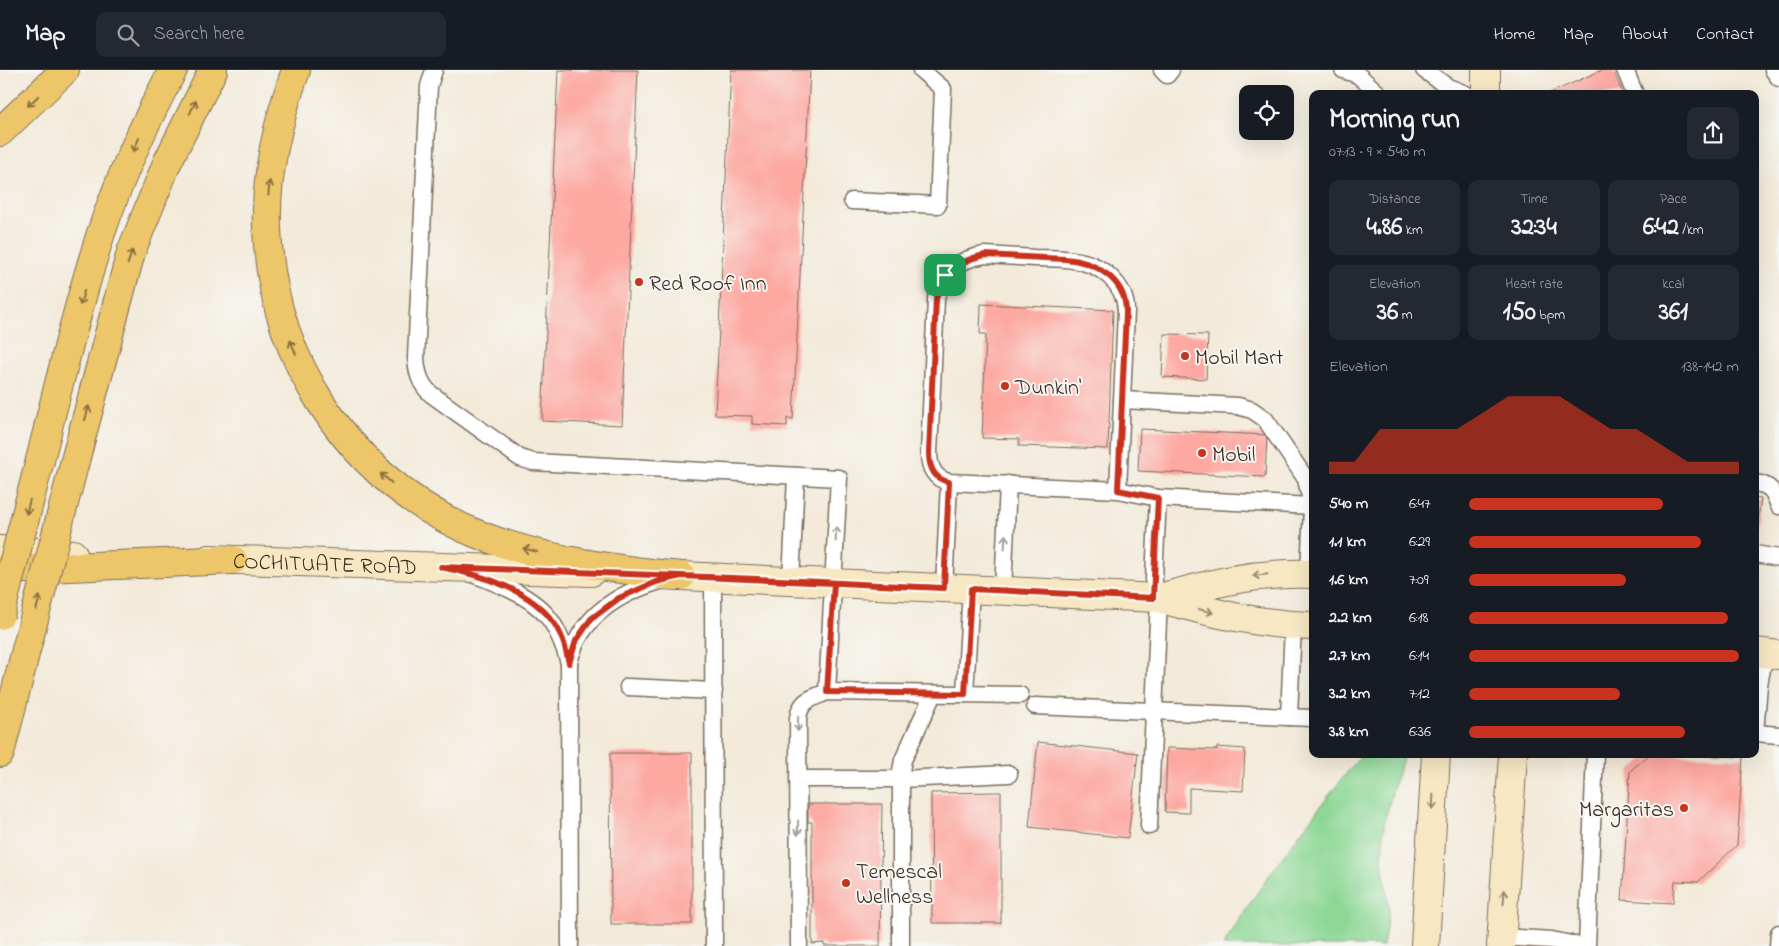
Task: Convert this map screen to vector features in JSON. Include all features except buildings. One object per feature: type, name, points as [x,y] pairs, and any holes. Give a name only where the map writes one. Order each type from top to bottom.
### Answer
[{"type":"highway","points":[[0,132],[65,70]]},
{"type":"highway","points":[[0,615],[80,304],[102,231],[138,140],[173,70]]},
{"type":"highway","points":[[0,753],[131,252],[167,162],[213,70]]},
{"type":"highway","points":[[296,70],[277,133],[270,178],[267,225],[270,270],[280,313],[296,355],[316,395],[342,434],[372,466],[404,494],[462,527],[499,541],[573,561],[681,576]]},
{"type":"highway","points":[[0,570],[233,560]]},
{"type":"main road","points":[[1486,70],[1486,90]]},
{"type":"main road","name":"COCHITUATE ROAD","points":[[0,550],[713,577],[1156,598],[1229,617],[1303,626]]},
{"type":"main road","name":"COCHITUATE ROAD","points":[[1156,598],[1241,577],[1264,574],[1309,574]]},
{"type":"main road","points":[[1425,946],[1436,758]]},
{"type":"main road","points":[[1501,942],[1513,758]]},
{"type":"lane","points":[[434,70],[429,86],[416,358],[419,379],[426,390],[526,461],[839,478],[827,692]]},
{"type":"lane","points":[[852,201],[938,205],[943,88],[921,70]]},
{"type":"lane","points":[[1162,70],[1167,75],[1171,70]]},
{"type":"lane","points":[[1343,70],[1358,75],[1375,90]]},
{"type":"lane","points":[[1424,70],[1448,87],[1456,90]]},
{"type":"lane","points":[[1625,70],[1633,90]]},
{"type":"lane","points":[[1773,70],[1779,78]]},
{"type":"lane","points":[[1118,490],[1126,305],[1124,295],[1112,279],[1095,266],[1075,260],[985,255],[960,262],[940,282],[936,299],[929,459],[933,472],[944,480],[949,482],[1118,490],[1158,498],[1309,506]]},
{"type":"lane","points":[[1122,400],[1238,406],[1259,414],[1270,424],[1306,479],[1309,492]]},
{"type":"lane","points":[[791,581],[796,476]]},
{"type":"lane","points":[[944,588],[949,482]]},
{"type":"lane","points":[[1003,591],[1008,484]]},
{"type":"lane","points":[[1759,484],[1771,489],[1779,506]]},
{"type":"lane","points":[[1149,826],[1154,711],[1158,498]]},
{"type":"lane","points":[[1759,555],[1779,558]]},
{"type":"lane","points":[[441,567],[480,577],[512,590],[537,605],[556,626],[561,637],[569,663],[570,946]]},
{"type":"lane","points":[[569,663],[576,641],[582,630],[603,609],[619,598],[636,590],[656,582],[681,576]]},
{"type":"lane","points":[[713,577],[714,946]]},
{"type":"lane","points":[[965,694],[971,589]]},
{"type":"lane","points":[[1289,717],[1303,626]]},
{"type":"lane","points":[[1759,681],[1766,653]]},
{"type":"lane","points":[[628,687],[714,691]]},
{"type":"lane","points":[[799,946],[799,711],[806,700],[827,692],[1020,695]]},
{"type":"lane","points":[[901,946],[901,779],[904,760],[933,694]]},
{"type":"lane","points":[[1035,706],[1309,718]]},
{"type":"lane","points":[[1759,733],[1779,735]]},
{"type":"lane","points":[[1587,946],[1595,758]]},
{"type":"lane","points":[[798,780],[901,779],[1009,774]]},
{"type":"lane","points":[[1778,946],[1779,933]]},
{"type":"lane","points":[[1501,942],[1552,940],[1580,946]]},
{"type":"green space","points":[[1359,758],[1403,758],[1384,824],[1382,859],[1389,910],[1383,946],[1223,946],[1255,896],[1325,800]]},
{"type":"place","name":"Red Roof Inn","points":[[639,282]]},
{"type":"place","name":"Mobil Mart","points":[[1185,356]]},
{"type":"place","name":"Dunkin'","points":[[1005,386]]},
{"type":"place","name":"Mobil","points":[[1202,453]]},
{"type":"place","name":"Margaritas","points":[[1684,808]]},
{"type":"place","name":"Temescal Wellness","points":[[846,883]]},
{"type":"route","points":[[976,256],[1065,259],[1095,266],[1119,286],[1124,295],[1126,312],[1118,490],[1158,498],[1153,598],[971,589],[965,694],[827,692],[834,583],[681,576],[656,582],[619,598],[591,619],[576,641],[569,663],[556,626],[537,605],[512,590],[480,577],[441,567],[713,577],[944,588],[949,482],[938,477],[933,472],[930,466],[929,453],[936,299],[940,282],[945,275],[960,262],[976,256]]}]
